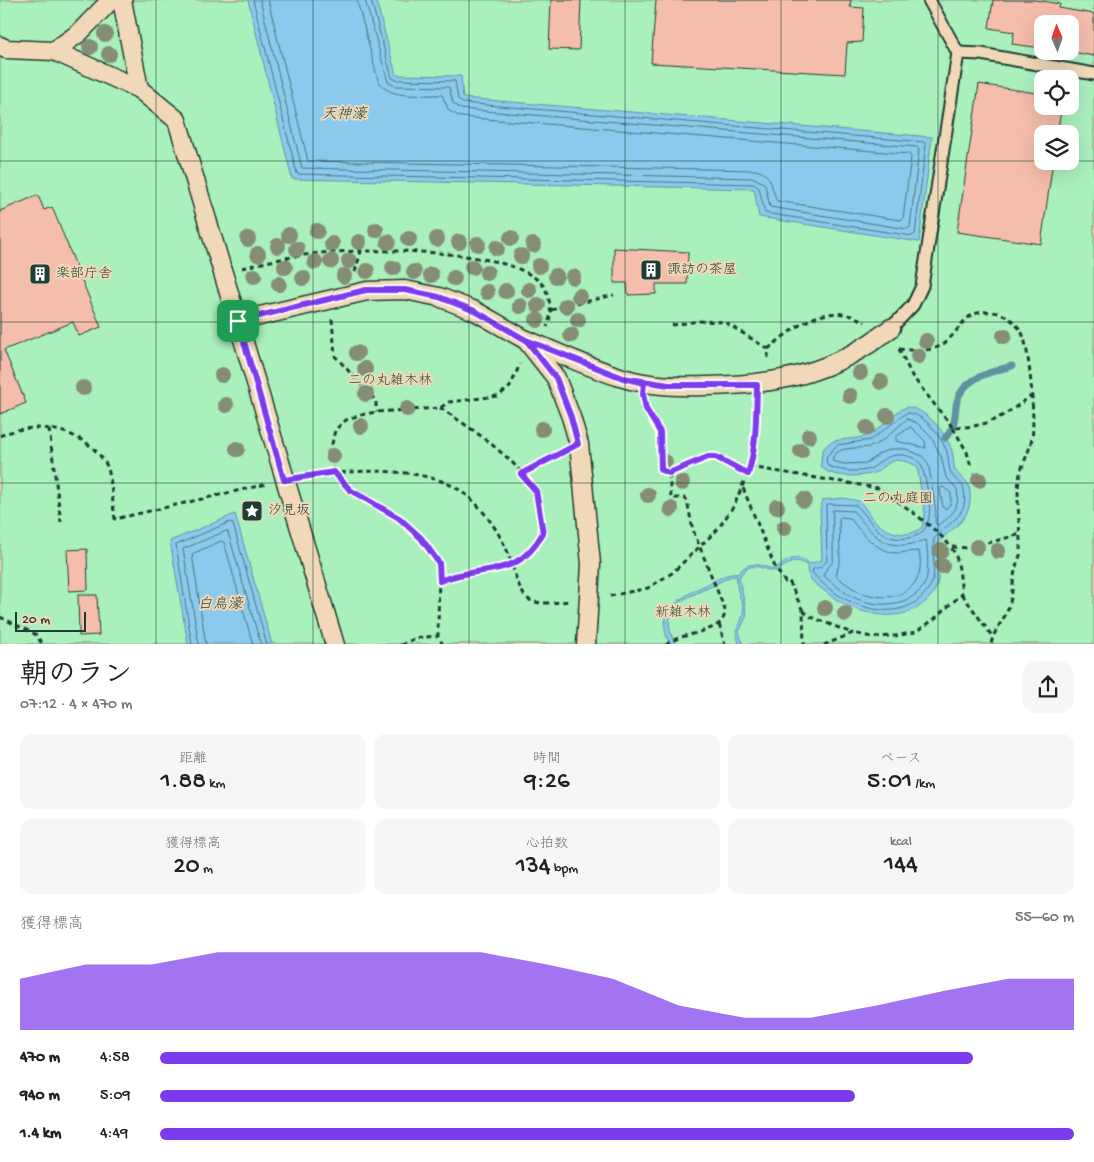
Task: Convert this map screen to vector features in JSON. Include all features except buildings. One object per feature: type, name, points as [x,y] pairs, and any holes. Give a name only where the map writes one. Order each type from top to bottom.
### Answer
[{"type":"street","points":[[54,50],[79,34],[111,0]]},
{"type":"street","points":[[122,0],[139,89]]},
{"type":"street","points":[[0,46],[6,49],[54,50],[139,89],[177,120],[335,644]]},
{"type":"street","points":[[238,321],[366,290],[395,290],[439,297],[475,311],[526,340],[623,378],[644,383],[696,386],[762,384],[799,377],[844,360],[890,328]]},
{"type":"street","points":[[526,340],[556,378],[571,417],[578,444],[591,564],[586,644]]},
{"type":"lane","points":[[890,328],[913,305],[922,286],[958,53],[929,0]]},
{"type":"lane","points":[[958,53],[981,54],[1094,74]]},
{"type":"path","points":[[551,310],[614,295]]},
{"type":"path","points":[[331,299],[333,351],[340,363],[376,402],[376,412]]},
{"type":"path","points":[[899,349],[934,349],[942,345],[966,318],[978,313],[1000,314],[1008,317],[1022,332],[1029,367],[1032,437],[1019,479],[1020,556],[1015,566],[1010,604],[1004,620],[992,636],[991,644]]},
{"type":"path","points":[[0,436],[43,427],[75,435],[91,448],[107,466],[115,519],[284,480],[334,472],[403,473],[437,481],[458,489],[480,508],[499,533],[514,565],[521,592],[528,600],[540,603],[588,600],[648,588],[672,573],[700,549],[734,506],[748,474],[754,453],[768,349],[724,322],[672,325]]},
{"type":"path","points":[[443,644],[438,636],[439,563],[421,538],[399,518],[350,490],[334,472],[332,444],[335,430],[346,420],[376,412],[440,408],[449,402],[498,396],[506,392],[519,368],[526,340]]},
{"type":"path","points":[[644,383],[643,394],[646,409],[660,432],[661,470],[669,473],[708,457],[716,457],[748,474]]},
{"type":"path","points":[[978,427],[993,422],[1031,396]]},
{"type":"path","points":[[440,408],[497,450],[536,491],[543,533],[529,554],[514,565],[486,572],[450,576],[440,581]]},
{"type":"path","points":[[953,428],[967,452],[971,468]]},
{"type":"path","points":[[49,429],[61,522]]},
{"type":"path","points":[[521,474],[578,444]]},
{"type":"path","points":[[750,467],[878,488],[896,498],[952,547],[958,564],[962,594],[992,636]]},
{"type":"path","points":[[666,644],[675,638],[704,631],[719,624],[725,615],[725,610],[693,530],[687,501],[685,498],[670,498],[669,473]]},
{"type":"path","points":[[743,488],[775,567],[786,582],[789,581],[803,611],[804,644]]},
{"type":"path","points":[[952,547],[969,548],[1021,534]]},
{"type":"path","points":[[803,611],[811,617],[853,633],[896,636],[916,632],[933,620],[962,594]]},
{"type":"path","points":[[0,617],[34,634],[43,644]]},
{"type":"path","points":[[719,624],[725,644]]},
{"type":"path","points":[[824,644],[853,633]]},
{"type":"path","points":[[401,644],[416,638],[438,636]]},
{"type":"green space","points":[[0,0],[1094,0],[1094,644],[0,644]]},
{"type":"water","name":"天神濠","points":[[248,0],[376,0],[396,75],[461,76],[463,98],[932,137],[919,242],[759,217],[754,189],[292,179]]},
{"type":"water","points":[[907,407],[922,412],[935,423],[949,444],[955,470],[968,484],[970,494],[969,507],[964,518],[939,541],[937,585],[925,603],[912,611],[898,615],[882,615],[867,612],[838,600],[819,587],[808,575],[807,566],[803,563],[791,563],[774,571],[751,567],[743,572],[739,578],[747,615],[739,632],[743,644],[739,644],[736,631],[741,621],[743,608],[738,592],[737,577],[733,576],[688,597],[675,608],[669,623],[675,644],[670,644],[665,632],[665,622],[668,613],[681,599],[690,593],[724,576],[738,574],[746,566],[754,564],[773,569],[796,558],[805,560],[810,564],[822,560],[820,509],[823,500],[843,498],[859,501],[879,525],[897,533],[910,533],[922,527],[925,513],[917,466],[899,460],[893,461],[870,474],[850,476],[830,473],[821,466],[825,447],[830,443],[837,440],[869,435],[897,412]]},
{"type":"water","name":"白鳥濠","points":[[235,514],[272,644],[188,644],[170,541]]},
{"type":"waterway","points":[[945,438],[952,427],[956,406],[963,389],[969,383],[985,374],[1012,366]]},
{"type":"place","name":"諏訪の茶屋","points":[[651,270]]},
{"type":"place","name":"楽部庁舎","points":[[40,274]]},
{"type":"place","name":"汐見坂","points":[[252,511]]},
{"type":"route","points":[[238,321],[284,480],[334,472],[350,490],[399,518],[421,538],[439,563],[440,581],[450,576],[486,572],[514,565],[529,554],[543,533],[536,491],[521,474],[578,444],[571,417],[556,378],[526,340],[623,378],[644,383],[643,402],[660,432],[661,470],[669,473],[686,468],[708,457],[716,457],[748,474],[754,453],[757,385],[669,385],[644,383],[623,378],[576,360],[526,340],[475,311],[439,297],[405,290],[366,290],[238,321]]},
{"type":"park label","name":"二の丸雑木林","points":[[390,381]]},
{"type":"park label","name":"二の丸庭園","points":[[898,499]]},
{"type":"park label","name":"新雑木林","points":[[683,613]]}]
